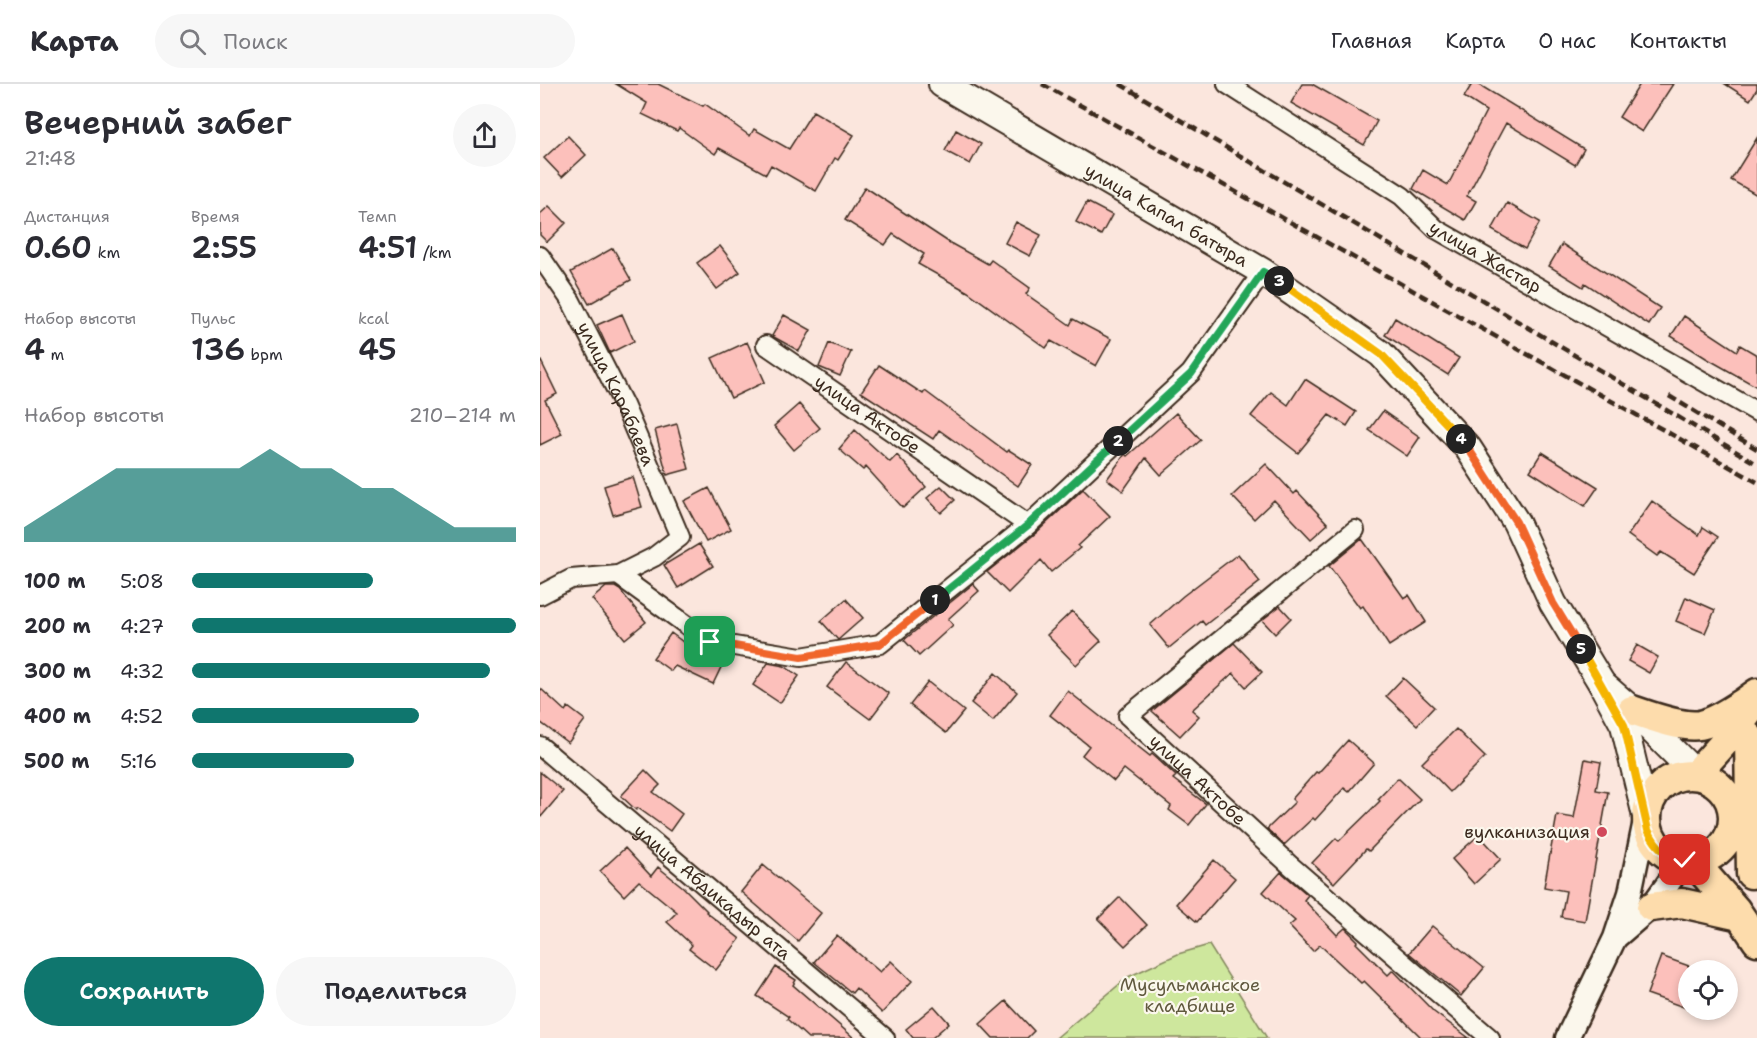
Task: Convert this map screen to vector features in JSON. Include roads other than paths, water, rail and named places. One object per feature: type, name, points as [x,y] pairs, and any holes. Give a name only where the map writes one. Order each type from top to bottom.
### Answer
[{"type":"main road","name":"улица Капал батыра","points":[[942,84],[1263,272],[1381,354],[1468,448],[1516,522],[1553,603],[1624,725],[1646,816]]},
{"type":"main road","name":"улица Капал батыра","points":[[1602,684],[1632,710],[1696,774]]},
{"type":"main road","points":[[1632,710],[1669,722],[1700,725],[1736,708],[1757,693]]},
{"type":"main road","points":[[1696,774],[1732,734],[1757,700]]},
{"type":"main road","points":[[1689,861],[1706,858],[1727,840],[1732,827],[1731,807],[1740,759],[1753,726]]},
{"type":"main road","points":[[1749,895],[1753,726]]},
{"type":"main road","points":[[1749,895],[1689,861],[1666,854],[1655,843],[1648,830],[1646,816],[1650,801],[1657,789],[1669,780],[1683,775],[1696,774],[1711,780],[1722,789],[1731,807],[1749,895],[1757,941]]},
{"type":"main road","points":[[1651,907],[1749,895]]},
{"type":"street","name":"улица Жастар","points":[[1227,84],[1402,196],[1436,229],[1757,412]]},
{"type":"street","name":"улица Карабаева","points":[[540,256],[571,301],[624,405],[680,537],[654,557],[618,574]]},
{"type":"street","points":[[540,595],[571,579],[618,574],[710,642],[801,657],[880,644],[1028,525],[1191,374],[1263,272]]},
{"type":"street","name":"улица Актобе","points":[[766,345],[1028,525]]},
{"type":"street","name":"улица Актобе","points":[[1354,530],[1128,716],[1291,866],[1490,1038]]},
{"type":"street","name":"улица Абдикадыр ата","points":[[540,746],[885,1038]]},
{"type":"street","points":[[1567,1038],[1615,938],[1630,893],[1646,816]]},
{"type":"street","points":[[1615,938],[1651,907],[1689,861]]},
{"type":"railway","points":[[1042,84],[1757,482]]},
{"type":"railway","points":[[1120,84],[1757,464]]},
{"type":"railway","points":[[1669,396],[1757,449]]},
{"type":"place","name":"вулканизация","points":[[1602,832]]},
{"type":"park label","name":"Мусульманское кладбище","points":[[1190,995]]}]
